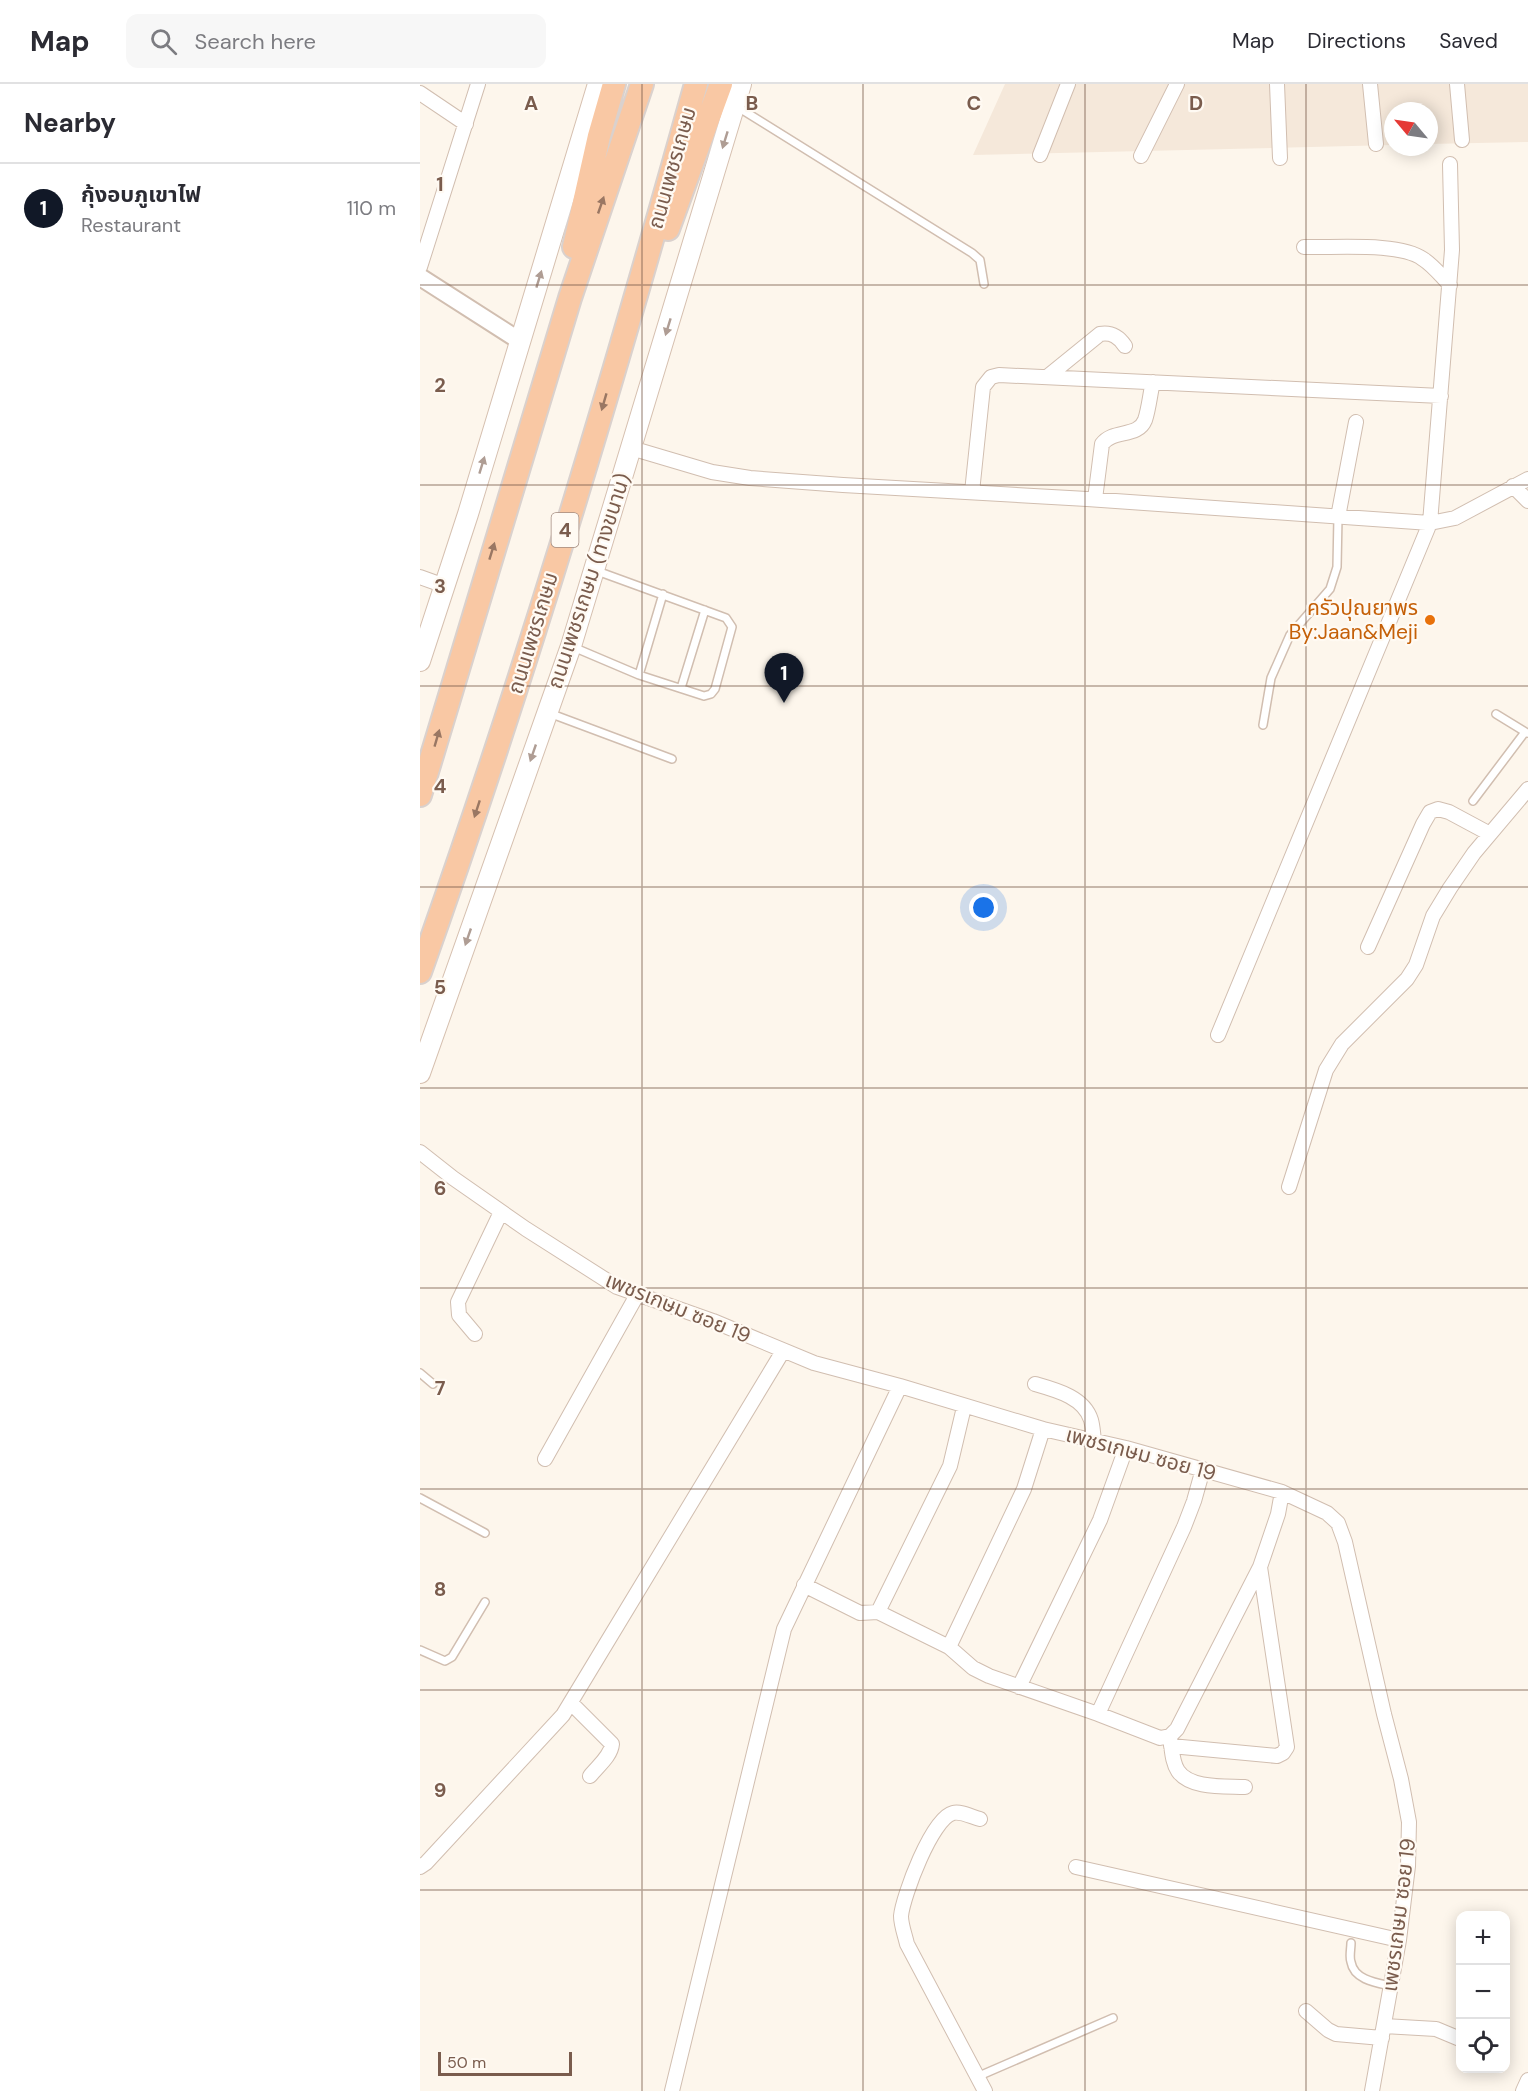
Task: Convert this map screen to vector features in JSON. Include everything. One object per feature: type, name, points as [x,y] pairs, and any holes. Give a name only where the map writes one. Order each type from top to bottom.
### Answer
[{"type":"highway","points":[[541,392],[599,136],[614,84]]},
{"type":"highway","points":[[420,795],[570,298],[642,84]]},
{"type":"highway","name":"ถนนเพชรเกษม","points":[[420,972],[467,841],[503,729],[617,358],[696,84]]},
{"type":"highway","points":[[617,358],[689,174],[721,84]]},
{"type":"main road","points":[[420,661],[598,84]]},
{"type":"main road","name":"ถนนเพชรเกษม (ทางขนาน)","points":[[420,1073],[571,646],[741,84]]},
{"type":"street","points":[[478,84],[421,277],[520,341]]},
{"type":"street","points":[[1040,155],[1068,84]]},
{"type":"street","points":[[1141,156],[1177,84]]},
{"type":"street","points":[[1277,84],[1280,158]]},
{"type":"street","points":[[1370,84],[1376,144]]},
{"type":"street","points":[[1457,84],[1462,140]]},
{"type":"street","points":[[420,93],[466,124]]},
{"type":"street","points":[[1218,1035],[1430,523],[1452,250],[1450,164]]},
{"type":"street","points":[[1304,247],[1408,251],[1433,266],[1450,285]]},
{"type":"street","points":[[1047,377],[1100,334],[1107,333],[1116,336],[1125,346]]},
{"type":"street","points":[[972,492],[983,387],[986,380],[999,375],[1441,396]]},
{"type":"street","points":[[1095,499],[1102,444],[1106,438],[1135,431],[1141,427],[1145,419],[1153,382]]},
{"type":"street","points":[[1338,517],[1356,422]]},
{"type":"street","points":[[631,448],[712,472],[750,478],[1095,499],[1430,523],[1455,518],[1528,478]]},
{"type":"street","points":[[1513,486],[1528,501]]},
{"type":"street","points":[[420,577],[445,586]]},
{"type":"street","points":[[1289,1187],[1326,1071],[1342,1044],[1407,979],[1416,965],[1433,916],[1474,853],[1528,789]]},
{"type":"street","points":[[1368,947],[1430,812],[1438,809],[1449,812],[1490,834]]},
{"type":"street","name":"เพชรเกษม ซอย 19","points":[[420,1152],[501,1212],[602,1278],[637,1295],[713,1321],[814,1364],[900,1386],[1043,1429],[1125,1448],[1282,1492],[1327,1514],[1338,1522],[1345,1542],[1409,1822],[1408,1866],[1399,1940],[1372,2091]]},
{"type":"street","points":[[475,1334],[459,1315],[458,1302],[501,1212]]},
{"type":"street","points":[[544,1459],[637,1295]]},
{"type":"street","points":[[420,1867],[548,1732],[571,1703],[783,1351]]},
{"type":"street","points":[[1035,1384],[1063,1392],[1074,1399],[1091,1419],[1094,1440]]},
{"type":"street","points":[[672,2091],[784,1629],[900,1386]]},
{"type":"street","points":[[878,1612],[950,1466],[964,1407]]},
{"type":"street","points":[[949,1647],[1024,1489],[1043,1429]]},
{"type":"street","points":[[1019,1687],[1100,1520],[1125,1448]]},
{"type":"street","points":[[1098,1714],[1184,1527],[1203,1469]]},
{"type":"street","points":[[1245,1787],[1203,1784],[1184,1777],[1178,1770],[1171,1741],[1260,1567],[1278,1514],[1282,1492]]},
{"type":"street","points":[[804,1585],[860,1613],[878,1612],[949,1647],[973,1668],[1160,1738],[1276,1755],[1283,1753],[1287,1747],[1260,1567]]},
{"type":"street","points":[[571,1703],[612,1744],[612,1749],[590,1776]]},
{"type":"street","points":[[980,1819],[954,1813],[945,1817],[935,1829],[910,1880],[903,1899],[901,1919],[907,1944],[985,2091]]},
{"type":"street","points":[[1076,1867],[1399,1940]]},
{"type":"street","points":[[1306,2011],[1336,2034],[1436,2029],[1456,2037]]},
{"type":"street","points":[[1523,2091],[1528,2080]]},
{"type":"lane","points":[[736,106],[972,253],[980,260],[984,284]]},
{"type":"lane","points":[[1263,724],[1271,678],[1290,635],[1330,589],[1337,567],[1338,517]]},
{"type":"lane","points":[[571,646],[639,675],[704,696],[711,694],[715,689],[732,627],[726,618],[594,570]]},
{"type":"lane","points":[[639,675],[663,594]]},
{"type":"lane","points":[[681,688],[705,610]]},
{"type":"lane","points":[[547,713],[672,759]]},
{"type":"lane","points":[[1473,801],[1526,733],[1496,714]]},
{"type":"lane","points":[[420,1373],[433,1384]]},
{"type":"lane","points":[[420,1498],[485,1533]]},
{"type":"lane","points":[[420,1650],[445,1661],[452,1657],[485,1602]]},
{"type":"lane","points":[[1351,1943],[1350,1962],[1357,1973],[1368,1980],[1391,1986]]},
{"type":"lane","points":[[979,2076],[1113,2018]]},
{"type":"shaded area","points":[[1005,84],[1528,84],[1528,142],[1438,144],[1438,102],[1384,102],[1384,145],[973,155]]},
{"type":"place","name":"ครัวปุณยาพร By:Jaan&Meji","points":[[1430,620]]},
{"type":"place","name":"กุ้งอบภูเขาไฟ","points":[[784,703]]}]
